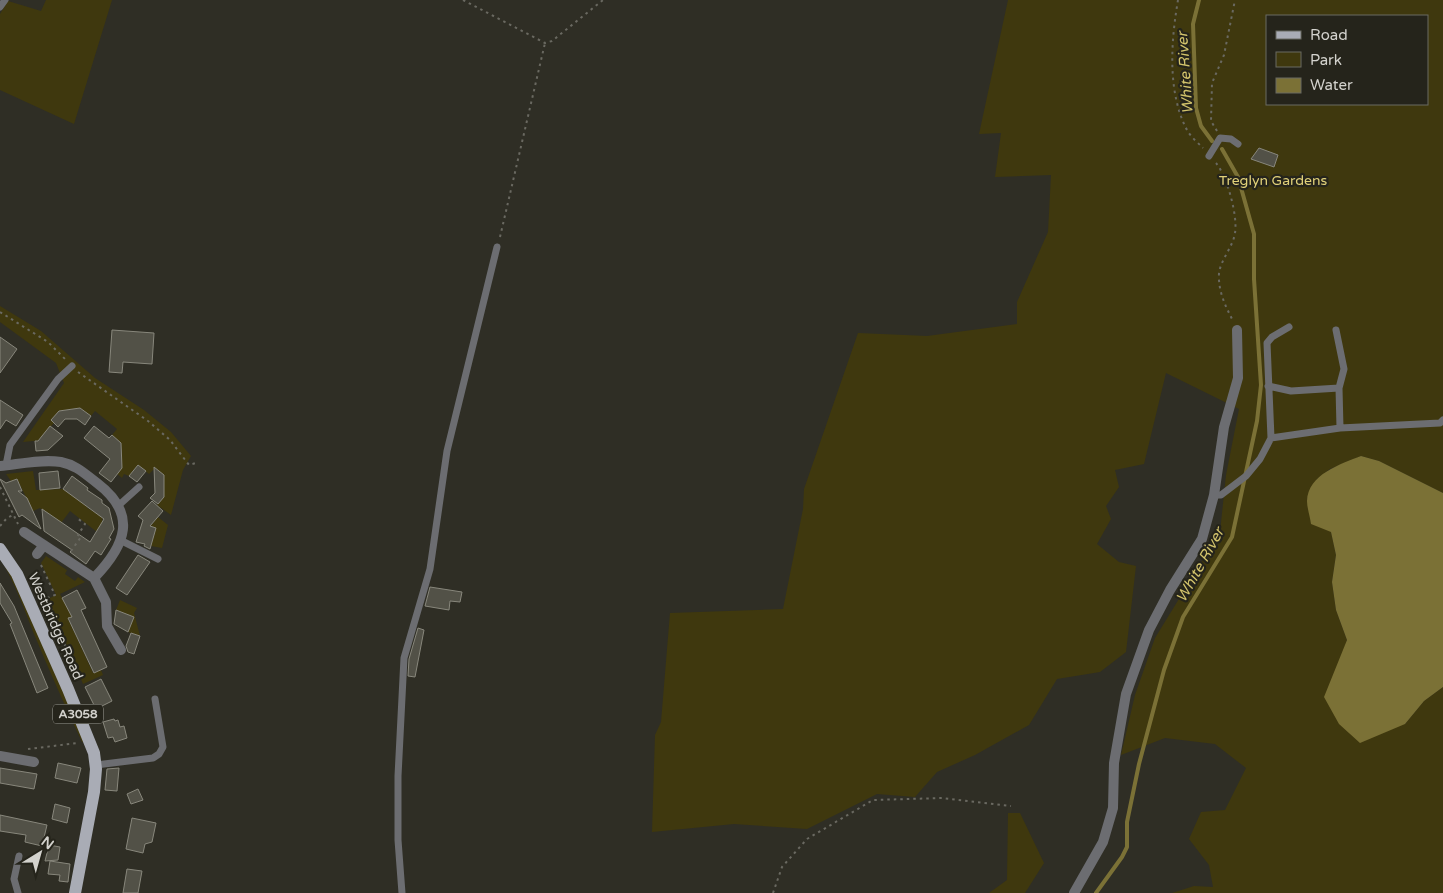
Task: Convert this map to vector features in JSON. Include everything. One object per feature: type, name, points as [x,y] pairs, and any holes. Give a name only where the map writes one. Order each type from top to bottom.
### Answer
[{"type":"main road","name":"Westbridge Road","points":[[0,548],[17,574],[94,753],[96,765],[94,792],[75,893]]},
{"type":"street","points":[[1074,893],[1103,842],[1113,808],[1114,763],[1126,694],[1145,639],[1170,590],[1202,539],[1214,496],[1224,427],[1238,378],[1237,330]]},
{"type":"street","points":[[3,466],[44,462],[76,466],[112,494],[123,516],[122,541],[113,556],[94,578]]},
{"type":"street","points":[[24,532],[94,578],[106,602],[107,626],[121,650]]},
{"type":"street","points":[[37,554],[44,546]]},
{"type":"street","points":[[0,756],[34,762]]},
{"type":"lane","points":[[0,7],[5,0]]},
{"type":"lane","points":[[1209,156],[1219,139],[1231,139],[1238,144]]},
{"type":"lane","points":[[402,893],[398,840],[398,776],[404,658],[430,569],[447,452],[497,247]]},
{"type":"lane","points":[[1214,496],[1221,495],[1244,478],[1260,459],[1271,438],[1267,343],[1272,337],[1289,327]]},
{"type":"lane","points":[[1336,330],[1344,369],[1339,388],[1340,428]]},
{"type":"lane","points":[[3,466],[10,444],[58,379],[72,366]]},
{"type":"lane","points":[[1268,386],[1291,390],[1339,388]]},
{"type":"lane","points":[[1271,438],[1340,428],[1440,423],[1443,420]]},
{"type":"lane","points":[[118,506],[139,487]]},
{"type":"lane","points":[[122,541],[158,559]]},
{"type":"lane","points":[[96,765],[153,758],[159,754],[163,747],[155,699]]},
{"type":"lane","points":[[18,893],[14,879],[19,856]]},
{"type":"path","points":[[463,0],[545,42],[552,41],[603,0]]},
{"type":"path","points":[[1178,0],[1172,33],[1175,93],[1188,131],[1219,167],[1225,179],[1234,214],[1235,234],[1219,271],[1220,293],[1237,330]]},
{"type":"path","points":[[1219,139],[1211,120],[1212,83],[1224,55],[1235,0]]},
{"type":"path","points":[[497,247],[545,42]]},
{"type":"path","points":[[0,312],[48,342],[72,366],[148,421],[170,440],[189,465],[196,463]]},
{"type":"path","points":[[0,487],[13,515],[24,532]]},
{"type":"path","points":[[0,526],[7,518],[13,515]]},
{"type":"path","points":[[69,553],[81,537],[78,535],[85,524],[77,518]]},
{"type":"path","points":[[37,554],[55,595],[47,598],[77,677]]},
{"type":"path","points":[[20,750],[78,743]]},
{"type":"path","points":[[773,893],[782,867],[807,840],[873,800],[942,798],[1011,806]]},
{"type":"green space","points":[[46,0],[112,0],[74,124],[0,90],[0,14],[8,1],[41,11]]},
{"type":"green space","name":"Treglyn Gardens","points":[[1008,0],[1443,0],[1443,493],[1379,461],[1361,456],[1330,469],[1317,479],[1307,499],[1331,532],[1336,555],[1332,582],[1336,610],[1347,640],[1339,667],[1405,724],[1424,701],[1443,687],[1443,893],[1172,893],[1194,886],[1213,887],[1209,865],[1189,839],[1201,812],[1225,810],[1246,768],[1215,744],[1165,738],[1121,755],[1135,695],[1155,638],[1220,532],[1226,475],[1239,409],[1166,373],[1144,464],[1115,470],[1119,487],[1106,506],[1111,519],[1097,544],[1119,562],[1136,566],[1126,652],[1100,672],[1057,679],[1029,725],[975,755],[937,772],[915,797],[877,794],[807,829],[734,824],[652,832],[655,735],[661,722],[670,613],[783,609],[803,509],[804,489],[858,333],[927,336],[1017,324],[1017,302],[1048,232],[1051,175],[995,177],[1001,133],[979,134]]},
{"type":"green space","points":[[0,306],[41,331],[95,378],[144,410],[171,432],[191,456],[183,470],[171,515],[157,505],[164,497],[164,476],[155,468],[149,474],[138,465],[129,476],[124,474],[122,478],[116,473],[122,465],[121,443],[112,435],[117,429],[95,411],[91,416],[80,408],[59,411],[51,420],[54,423],[44,434],[43,440],[23,442],[64,383],[56,363],[0,322]]},
{"type":"green space","points":[[33,471],[36,490],[63,489],[89,504],[87,508],[102,516],[103,529],[97,532],[70,511],[61,523],[40,508],[33,511],[17,479],[11,481],[6,474]]},
{"type":"green space","points":[[158,517],[168,525],[162,548],[151,546],[156,529],[150,527]]},
{"type":"green space","points":[[46,556],[67,570],[65,574],[75,581],[78,577],[85,582],[60,594],[72,617],[68,619],[93,673],[101,670],[103,675],[83,684],[48,599],[56,595],[41,563]]},
{"type":"green space","points":[[7,566],[86,741],[82,742],[63,702],[5,567]]},
{"type":"green space","points":[[120,600],[137,608],[134,613],[140,636],[128,632],[133,617],[116,610]]},
{"type":"green space","points":[[1008,813],[1020,813],[1044,863],[1025,893],[989,893],[1007,880]]},
{"type":"water","points":[[1361,456],[1379,461],[1443,493],[1443,687],[1424,701],[1405,724],[1360,743],[1339,724],[1324,697],[1347,640],[1336,610],[1332,582],[1336,555],[1331,532],[1311,524],[1307,501],[1313,484],[1319,477],[1335,467]]},
{"type":"building","points":[[1259,148],[1278,155],[1274,167],[1251,159]]},
{"type":"building","points":[[112,330],[154,333],[152,364],[123,362],[122,373],[109,372]]},
{"type":"building","points":[[0,337],[17,349],[0,373]]},
{"type":"building","points":[[0,400],[23,415],[16,426],[6,420],[0,429]]},
{"type":"building","points":[[80,408],[91,416],[85,425],[77,419],[65,419],[58,427],[51,420],[59,411]]},
{"type":"building","points":[[50,426],[63,436],[48,450],[36,451],[35,441],[38,441]]},
{"type":"building","points":[[94,426],[109,438],[112,435],[121,443],[122,468],[111,482],[99,473],[110,459],[84,438]]},
{"type":"building","points":[[138,465],[146,471],[137,482],[129,476]]},
{"type":"building","points":[[154,467],[164,475],[164,497],[158,504],[150,498],[155,493]]},
{"type":"building","points":[[58,471],[60,488],[40,490],[39,473]]},
{"type":"building","points":[[72,476],[109,508],[114,529],[109,538],[111,539],[101,555],[95,551],[86,564],[70,552],[72,550],[44,531],[42,509],[90,542],[104,519],[63,489]]},
{"type":"building","points":[[0,479],[6,483],[17,479],[22,491],[18,491],[27,498],[41,529],[22,515],[19,517]]},
{"type":"building","points":[[152,501],[163,511],[150,526],[156,528],[150,549],[144,546],[145,544],[136,542],[143,520],[138,516]]},
{"type":"building","points":[[138,555],[150,562],[127,595],[116,588]]},
{"type":"building","points":[[0,583],[14,606],[48,688],[37,693],[10,624],[12,623],[0,603]]},
{"type":"building","points":[[430,587],[462,592],[460,602],[450,601],[449,610],[425,606]]},
{"type":"building","points":[[77,590],[86,608],[81,610],[107,667],[94,673],[68,618],[72,617],[62,598]]},
{"type":"building","points":[[116,610],[134,617],[128,632],[114,624]]},
{"type":"building","points":[[418,628],[424,630],[415,677],[408,676],[409,659]]},
{"type":"building","points":[[131,633],[140,636],[134,654],[128,652],[126,646]]},
{"type":"building","points":[[101,679],[112,701],[96,709],[85,687]]},
{"type":"building","points":[[114,719],[115,721],[118,720],[120,727],[124,726],[127,738],[115,742],[113,737],[108,738],[103,722]]},
{"type":"building","points":[[58,763],[81,768],[77,783],[55,778]]},
{"type":"building","points":[[0,768],[37,774],[34,789],[0,783]]},
{"type":"building","points":[[119,768],[117,791],[105,790],[107,769]]},
{"type":"building","points":[[138,789],[143,800],[131,804],[127,794]]},
{"type":"building","points":[[55,804],[70,808],[67,823],[52,819]]},
{"type":"building","points":[[0,815],[47,825],[42,846],[25,842],[26,835],[0,831]]},
{"type":"building","points":[[132,818],[156,823],[152,842],[145,844],[143,853],[126,849]]},
{"type":"building","points":[[49,845],[60,847],[58,860],[45,861]]},
{"type":"building","points":[[50,861],[70,864],[68,882],[59,881],[60,875],[48,874]]},
{"type":"building","points":[[127,869],[142,871],[138,893],[123,893]]},
{"type":"waterway","name":"White River","points":[[1199,0],[1193,24],[1196,108],[1201,126],[1212,141]]},
{"type":"waterway","name":"White River","points":[[1096,893],[1127,847],[1127,822],[1139,764],[1164,670],[1183,617],[1232,537],[1257,421],[1261,385],[1254,279],[1254,234],[1238,177],[1222,149]]}]
